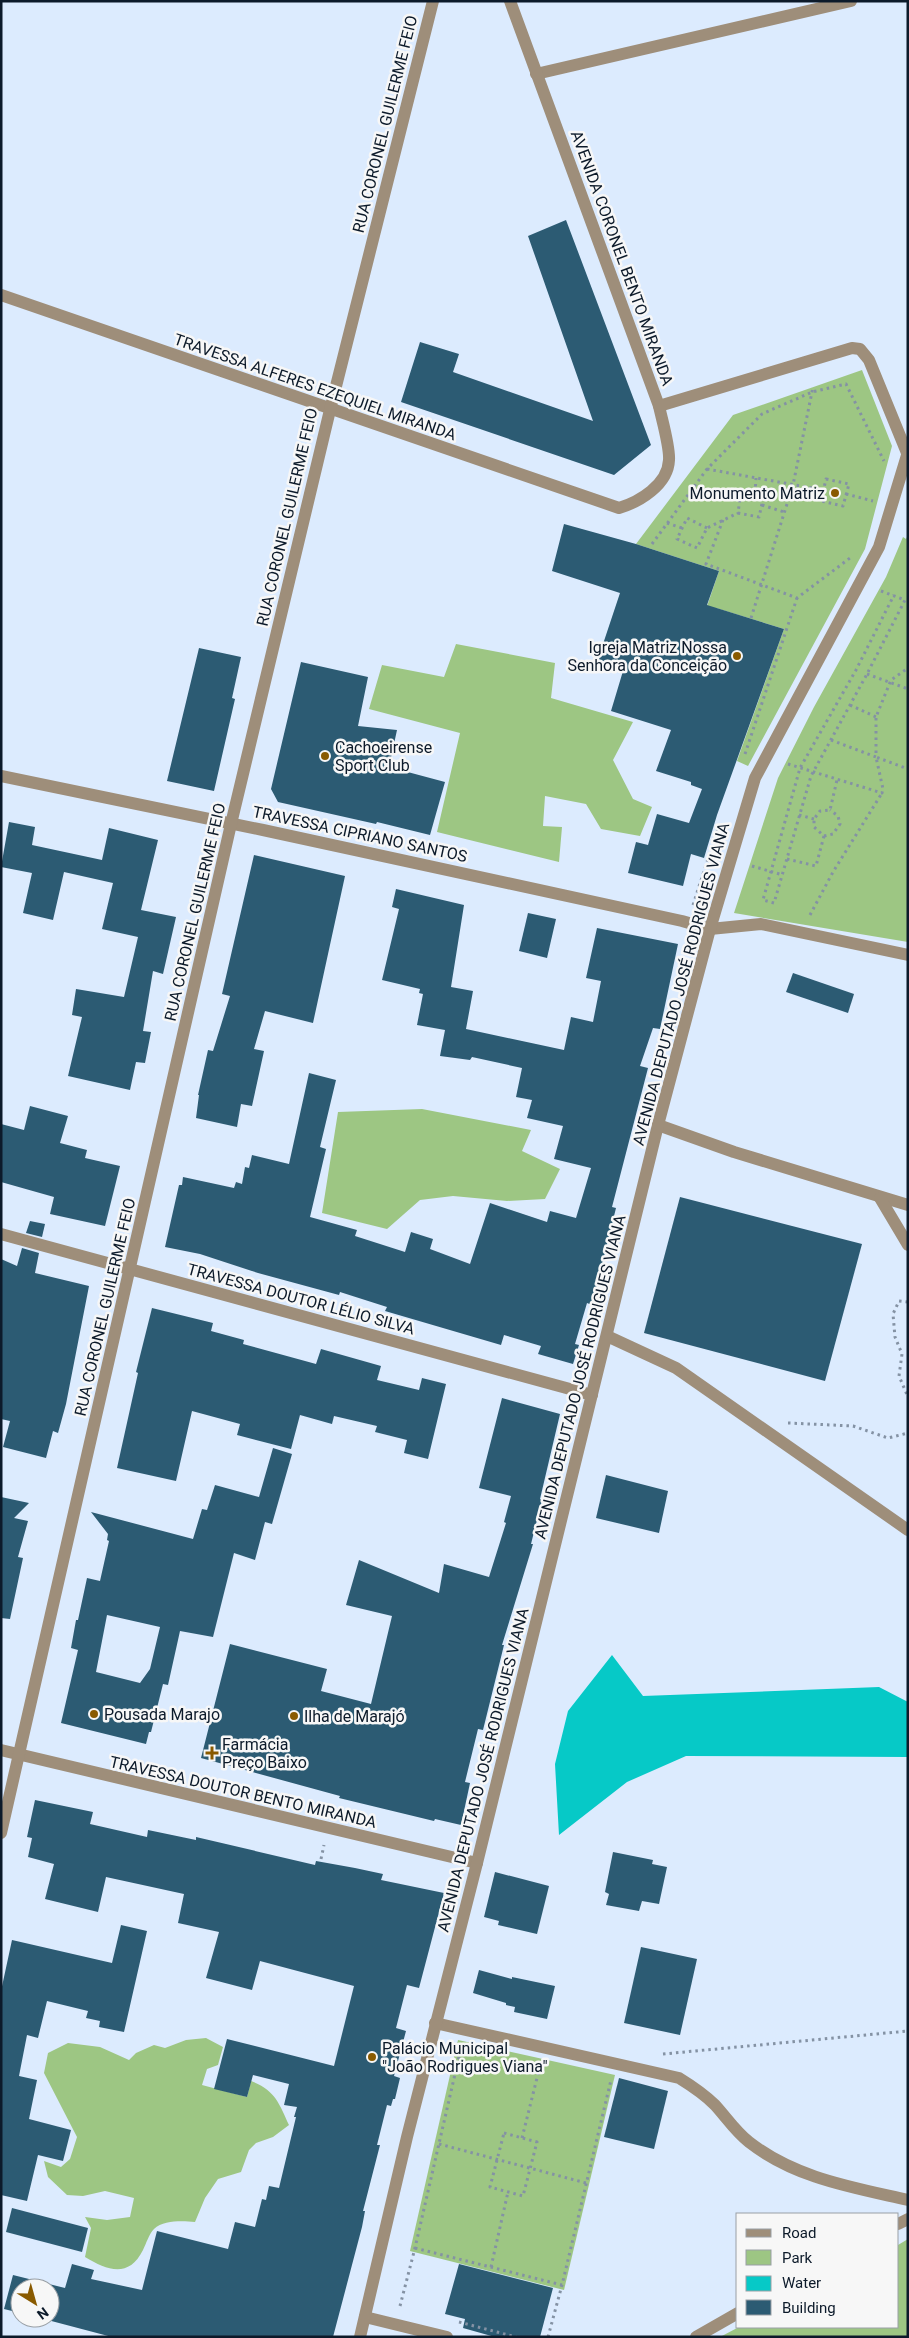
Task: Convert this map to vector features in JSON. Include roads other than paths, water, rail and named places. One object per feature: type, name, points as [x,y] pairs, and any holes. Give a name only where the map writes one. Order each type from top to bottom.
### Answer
[{"type":"street","name":"RUA CORONEL GUILERME FEIO","points":[[1,1833],[231,824],[330,410],[433,1]]},
{"type":"street","name":"AVENIDA CORONEL BENTO MIRANDA","points":[[510,1],[659,406],[670,460],[664,476],[646,496],[633,504],[618,508]]},
{"type":"street","points":[[536,74],[852,1]]},
{"type":"street","name":"TRAVESSA ALFERES EZEQUIEL MIRANDA","points":[[1,295],[618,508]]},
{"type":"street","points":[[659,406],[852,348],[860,349],[869,360],[907,453]]},
{"type":"street","name":"AVENIDA DEPUTADO JOSÉ RODRIGUES VIANA","points":[[360,2337],[435,2023],[477,1864],[658,1125],[710,929],[755,778],[879,547],[907,453]]},
{"type":"street","name":"TRAVESSA CIPRIANO SANTOS","points":[[1,776],[672,919],[710,929]]},
{"type":"street","points":[[710,929],[761,924],[908,954]]},
{"type":"street","points":[[658,1125],[734,1152],[908,1205]]},
{"type":"street","points":[[880,1198],[908,1245]]},
{"type":"street","name":"TRAVESSA DOUTOR LÉLIO SILVA","points":[[1,1234],[592,1396]]},
{"type":"street","points":[[607,1336],[676,1368],[908,1530]]},
{"type":"street","name":"TRAVESSA DOUTOR BENTO MIRANDA","points":[[1,1750],[477,1864]]},
{"type":"street","points":[[435,2023],[679,2078],[698,2089],[709,2099],[748,2141],[784,2165],[826,2182],[908,2200]]},
{"type":"street","points":[[696,2337],[736,2314]]},
{"type":"street","points":[[365,2317],[447,2337]]},
{"type":"water","points":[[612,1655],[643,1696],[879,1687],[908,1702],[908,1757],[686,1756],[627,1782],[559,1835],[555,1764],[568,1711]]},
{"type":"place","name":"Monumento Matriz","points":[[835,493]]},
{"type":"place","name":"Igreja Matriz Nossa Senhora da Conceição","points":[[737,656]]},
{"type":"place","name":"Cachoeirense Sport Club","points":[[325,756]]},
{"type":"place","name":"Pousada Marajo","points":[[94,1714]]},
{"type":"place","name":"Ilha de Marajó","points":[[294,1716]]},
{"type":"place","name":"Farmácia Preço Baixo","points":[[212,1753]]},
{"type":"place","name":"Palácio Municipal \"João Rodrigues Viana\"","points":[[372,2057]]}]
